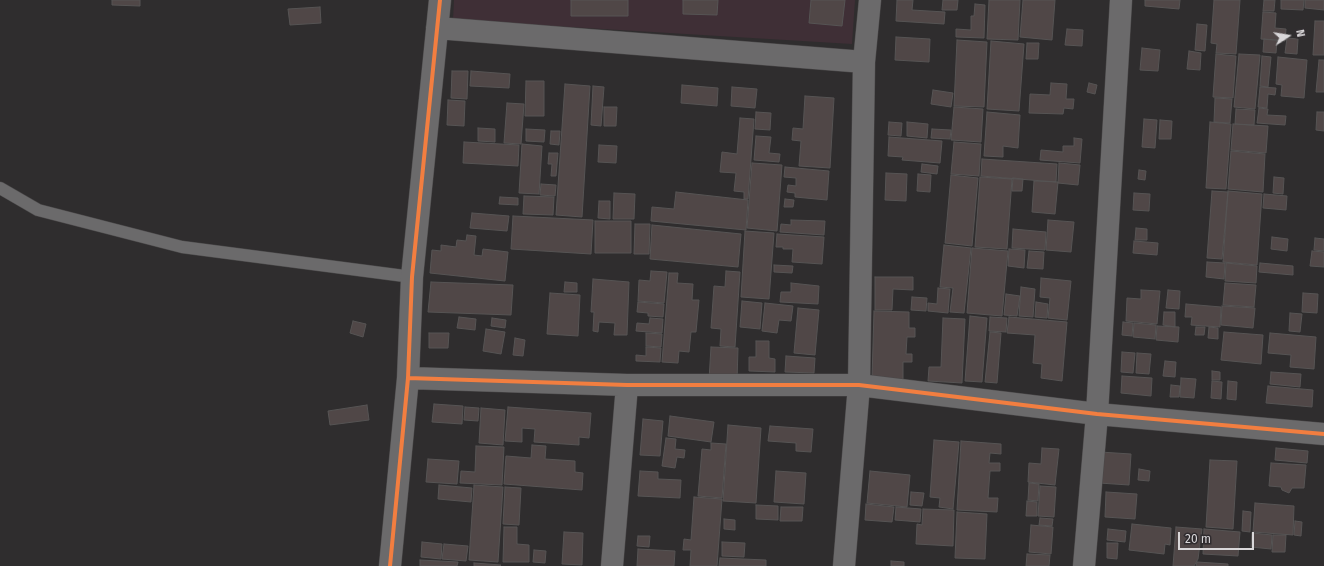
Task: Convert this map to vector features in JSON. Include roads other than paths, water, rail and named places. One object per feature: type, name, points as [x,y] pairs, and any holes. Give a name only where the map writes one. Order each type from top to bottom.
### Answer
[{"type":"street","points":[[390,566],[408,378],[412,277],[440,0]]},
{"type":"street","points":[[844,566],[859,385],[864,62],[870,0]]},
{"type":"street","points":[[1084,566],[1097,414],[1121,0]]},
{"type":"street","points":[[437,28],[864,62]]},
{"type":"street","points":[[408,378],[628,385],[859,385],[1097,414],[1324,434]]},
{"type":"street","points":[[612,566],[628,385]]},
{"type":"lane","points":[[0,188],[38,210],[182,247],[412,277]]}]
